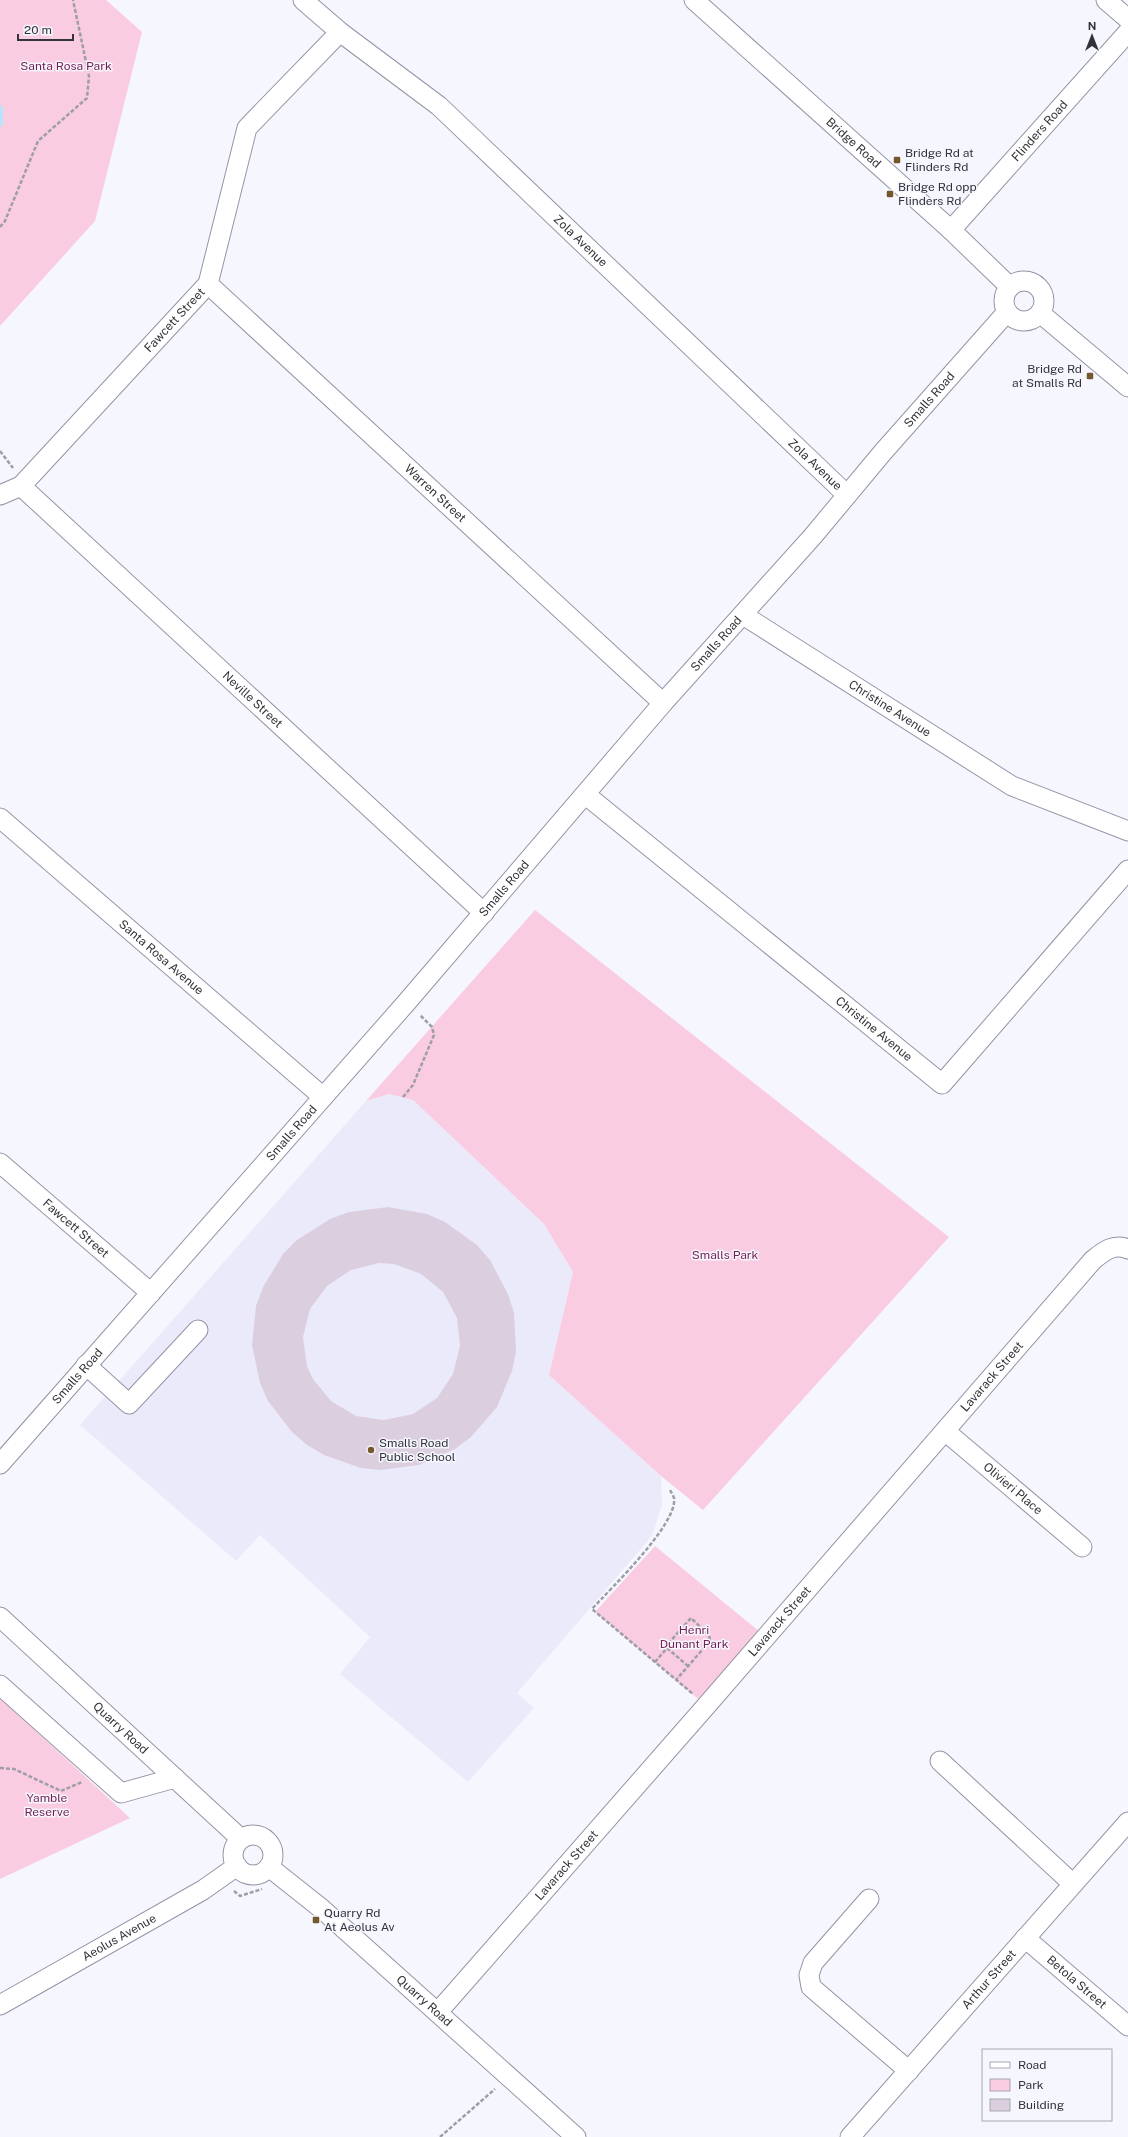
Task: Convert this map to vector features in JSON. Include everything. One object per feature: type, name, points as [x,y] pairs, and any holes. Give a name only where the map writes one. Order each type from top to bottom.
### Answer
[{"type":"street","name":"Zola Avenue","points":[[303,0],[340,32],[439,106],[848,496]]},
{"type":"street","name":"Bridge Road","points":[[694,0],[951,230],[1010,287]]},
{"type":"street","points":[[1106,0],[1128,19]]},
{"type":"street","name":"Fawcett Street","points":[[0,495],[21,486],[208,284],[246,128],[340,32]]},
{"type":"street","name":"Flinders Road","points":[[951,230],[1128,32]]},
{"type":"street","points":[[1022,282],[1034,285],[1039,289],[1043,301],[1040,313],[1035,317],[1023,321],[1011,317],[1007,312],[1004,302],[1007,291],[1010,287],[1022,282]]},
{"type":"street","name":"Warren Street","points":[[208,284],[663,704]]},
{"type":"street","name":"Smalls Road","points":[[0,1464],[406,1003],[663,704],[848,496],[883,452],[1007,312]]},
{"type":"street","points":[[1040,313],[1128,387]]},
{"type":"street","name":"Neville Street","points":[[21,486],[484,913]]},
{"type":"street","name":"Christine Avenue","points":[[743,615],[1012,786],[1128,831]]},
{"type":"street","name":"Christine Avenue","points":[[586,795],[942,1084],[1128,870]]},
{"type":"street","name":"Santa Rosa Avenue","points":[[0,818],[323,1097]]},
{"type":"street","name":"Fawcett Street","points":[[0,1163],[151,1294]]},
{"type":"street","name":"Lavarack Street","points":[[438,2012],[707,1706],[1093,1260],[1104,1251],[1114,1246],[1128,1249]]},
{"type":"street","points":[[86,1365],[129,1404],[198,1330]]},
{"type":"street","name":"Olivieri Place","points":[[945,1431],[1082,1547]]},
{"type":"street","name":"Quarry Road","points":[[0,1617],[241,1839]]},
{"type":"street","points":[[0,1685],[121,1793],[175,1778]]},
{"type":"street","points":[[940,1761],[1073,1884]]},
{"type":"street","name":"Arthur Street","points":[[850,2137],[1128,1822]]},
{"type":"street","points":[[255,1835],[267,1841],[273,1854],[269,1867],[262,1873],[253,1875],[244,1873],[237,1866],[234,1862],[234,1852],[241,1839],[255,1835]]},
{"type":"street","name":"Aeolus Avenue","points":[[0,2005],[203,1890],[237,1866]]},
{"type":"street","name":"Quarry Road","points":[[269,1867],[322,1909],[576,2137]]},
{"type":"street","points":[[869,1899],[813,1963],[809,1975],[811,1987],[909,2071]]},
{"type":"street","name":"Betola Street","points":[[1025,1938],[1128,2026]]},
{"type":"path","points":[[0,226],[5,221],[38,141],[87,98],[90,76],[73,0]]},
{"type":"path","points":[[403,1096],[413,1085],[434,1035],[432,1027],[406,1003]]},
{"type":"path","points":[[670,1490],[674,1499],[668,1518],[658,1535],[592,1609],[707,1706]]},
{"type":"path","points":[[655,1662],[667,1648],[666,1646],[691,1618],[709,1635],[710,1638],[676,1680]]},
{"type":"path","points":[[667,1648],[688,1666]]},
{"type":"path","points":[[0,1768],[14,1769],[61,1791],[77,1786],[98,1772]]},
{"type":"path","points":[[234,1890],[240,1896],[262,1889]]},
{"type":"path","points":[[440,2137],[497,2087]]},
{"type":"shaded area","name":"Smalls Road Public School","points":[[389,1094],[413,1100],[544,1224],[573,1272],[549,1375],[661,1476],[662,1505],[652,1536],[517,1693],[534,1708],[468,1782],[340,1674],[370,1637],[260,1535],[236,1561],[80,1425],[366,1101]]},
{"type":"green space","name":"Santa Rosa Park","points":[[0,0],[106,0],[142,32],[95,221],[0,326]]},
{"type":"green space","name":"Smalls Park","points":[[535,910],[949,1237],[703,1510],[661,1476],[549,1375],[573,1272],[544,1224],[413,1100],[389,1094],[366,1101]]},
{"type":"green space","name":"Henri Dunant Park","points":[[655,1546],[760,1632],[698,1699],[595,1612]]},
{"type":"green space","name":"Yamble Reserve","points":[[0,1698],[130,1818],[0,1879]]},
{"type":"building","points":[[388,1207],[427,1214],[445,1222],[477,1245],[490,1260],[508,1294],[514,1313],[516,1352],[512,1371],[497,1407],[471,1437],[455,1449],[419,1465],[380,1470],[361,1468],[324,1455],[307,1445],[292,1432],[268,1401],[260,1383],[252,1345],[256,1306],[263,1287],[283,1254],[297,1240],[330,1219],[349,1212]],"holes":[[[379,1263],[394,1264],[421,1274],[443,1292],[457,1318],[460,1346],[453,1374],[437,1398],[413,1414],[384,1420],[356,1416],[331,1401],[313,1379],[307,1366],[303,1337],[310,1309],[327,1286],[351,1270]]]},
{"type":"waterway","points":[[0,108],[0,124]]},
{"type":"place","name":"Bridge Rd at Flinders Rd","points":[[897,160]]},
{"type":"place","name":"Bridge Rd opp Flinders Rd","points":[[890,194]]},
{"type":"place","name":"Bridge Rd at Smalls Rd","points":[[1090,376]]},
{"type":"place","name":"Smalls Road Public School","points":[[371,1450]]},
{"type":"place","name":"Quarry Rd At Aeolus Av","points":[[316,1920]]}]
